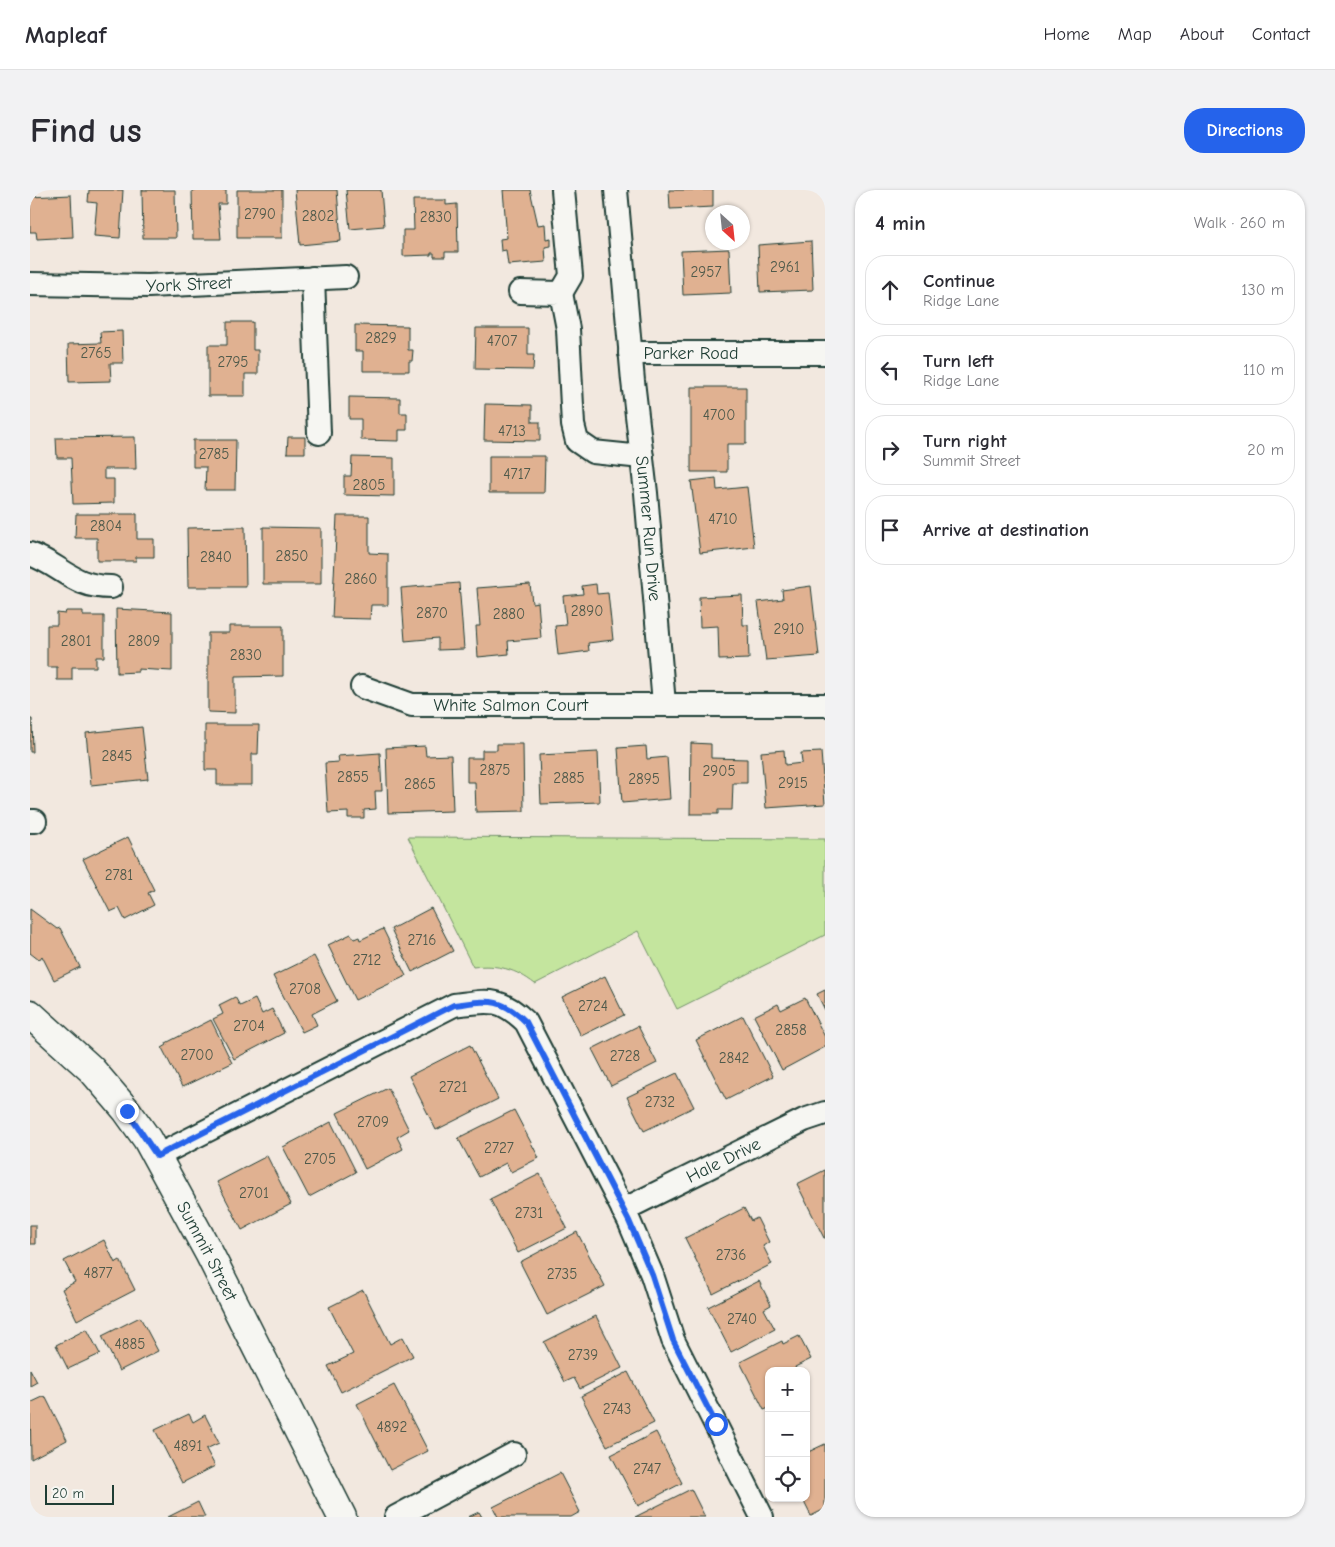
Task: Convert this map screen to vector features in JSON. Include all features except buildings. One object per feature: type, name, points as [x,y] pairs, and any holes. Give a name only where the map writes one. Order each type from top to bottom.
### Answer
[{"type":"main road","name":"Summit Street","points":[[30,1014],[97,1075],[127,1111],[157,1156],[209,1252],[342,1517]]},
{"type":"street","points":[[563,190],[571,276],[561,293],[568,329],[573,425],[578,441],[593,452],[642,457]]},
{"type":"street","name":"Parker Road","points":[[616,190],[630,354],[825,352]]},
{"type":"street","name":"York Street","points":[[30,284],[148,286],[346,277]]},
{"type":"street","points":[[313,278],[319,433]]},
{"type":"street","points":[[520,292],[561,293]]},
{"type":"street","name":"Summer Run Drive","points":[[630,354],[642,457],[664,704]]},
{"type":"street","points":[[30,554],[82,584],[94,587],[111,587]]},
{"type":"street","name":"White Salmon Court","points":[[362,687],[412,705],[825,705]]},
{"type":"street","points":[[157,1156],[454,1005],[492,1001],[512,1009],[526,1022],[623,1210],[652,1275],[673,1340],[762,1517]]},
{"type":"street","name":"Hale Drive","points":[[623,1210],[804,1120],[825,1113]]},
{"type":"street","points":[[396,1517],[514,1454]]},
{"type":"green space","points":[[408,837],[825,839],[825,935],[677,1009],[638,931],[535,984],[521,975],[506,969],[490,966],[473,967]]},
{"type":"route","points":[[127,1111],[157,1156],[454,1005],[492,1001],[512,1009],[526,1022],[629,1221],[652,1275],[673,1340],[716,1424]]}]
